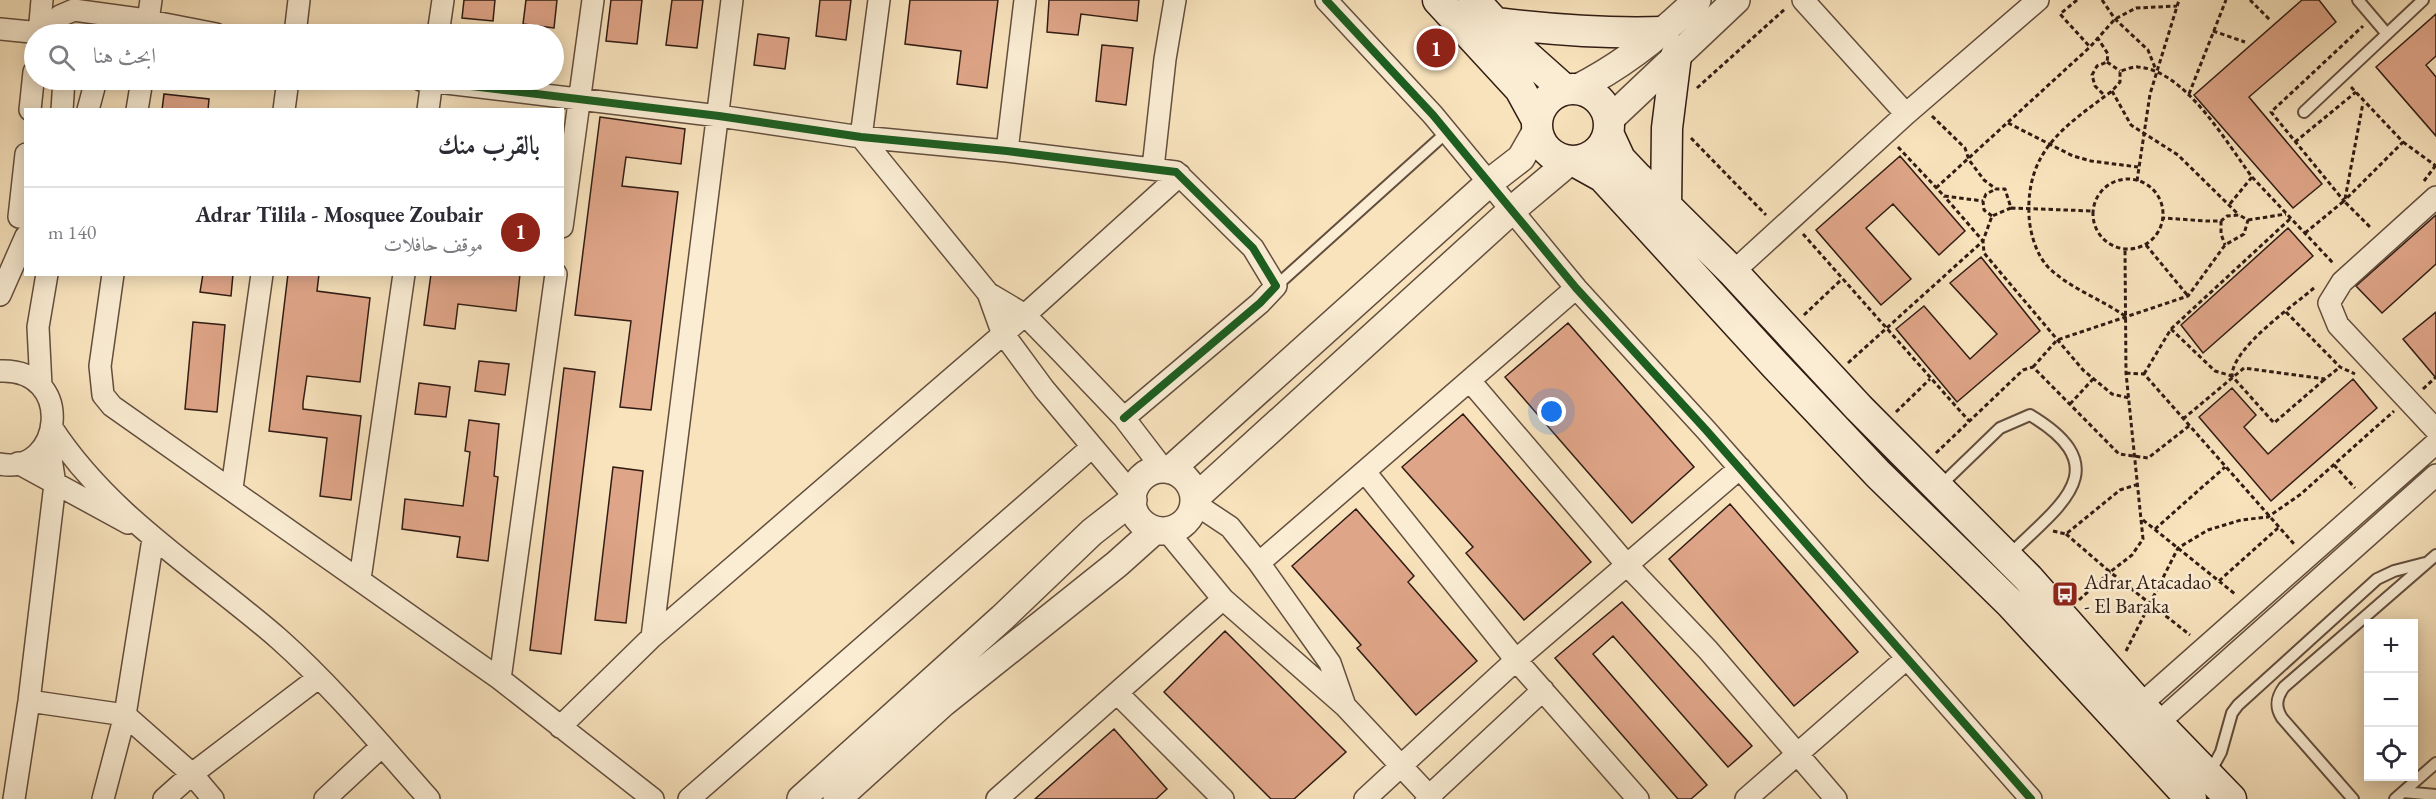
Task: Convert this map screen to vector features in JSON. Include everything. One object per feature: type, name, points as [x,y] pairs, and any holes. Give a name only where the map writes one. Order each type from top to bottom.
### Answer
[{"type":"main road","points":[[1438,0],[1520,89],[1547,151],[1603,177],[1775,366],[1878,474],[2011,604],[2139,723],[2208,775],[2230,799]]},
{"type":"main road","points":[[1474,0],[1519,50],[1570,89],[1598,99],[1620,159],[1666,209],[1733,272],[1879,427],[1940,486],[2062,614],[2114,675],[2139,723],[2191,799]]},
{"type":"main road","points":[[1496,23],[1670,44],[1666,209]]},
{"type":"main road","points":[[1537,125],[1546,100],[1570,89]]},
{"type":"main road","points":[[1573,162],[1597,152],[1608,126]]},
{"type":"street","points":[[42,0],[44,24]]},
{"type":"street","points":[[296,24],[299,0]]},
{"type":"street","points":[[439,24],[443,0]]},
{"type":"street","points":[[564,213],[593,0]]},
{"type":"street","points":[[652,637],[732,0]]},
{"type":"street","points":[[879,0],[861,137],[988,293],[1002,332],[1133,498],[1139,519],[1161,530],[1223,599],[1345,706],[1402,764],[1429,798],[1543,690]]},
{"type":"street","points":[[1007,151],[1025,0]]},
{"type":"street","points":[[1153,168],[1163,70],[1175,0]]},
{"type":"street","points":[[1326,0],[1447,132],[1576,288],[1740,468],[2031,799]]},
{"type":"street","points":[[1608,126],[1670,44],[1696,0]]},
{"type":"street","points":[[1570,89],[1670,44],[1736,0]]},
{"type":"street","points":[[1733,272],[1912,108],[2038,0]]},
{"type":"street","points":[[1795,4],[1912,108]]},
{"type":"street","points":[[53,24],[60,16],[78,5],[115,17],[150,10],[188,24]]},
{"type":"street","points":[[0,29],[24,32]]},
{"type":"street","points":[[30,108],[32,90]]},
{"type":"street","points":[[62,108],[63,90]]},
{"type":"street","points":[[89,108],[93,90]]},
{"type":"street","points":[[137,108],[140,90]]},
{"type":"street","points":[[284,108],[287,90]]},
{"type":"street","points":[[428,90],[428,108]]},
{"type":"street","points":[[504,90],[719,116],[861,137],[1007,151],[1176,172],[1253,248],[1276,286],[1260,303],[1124,418]]},
{"type":"street","points":[[801,799],[1002,618],[1092,532],[1133,498],[1140,480],[1147,474],[1166,470],[1490,182],[1521,158],[1537,125]]},
{"type":"street","points":[[837,799],[944,703],[1161,530],[1178,527],[1188,520],[1194,501],[1513,209],[1573,162]]},
{"type":"street","points":[[560,727],[652,637],[1002,332],[1025,315],[1180,175]]},
{"type":"street","points":[[2429,190],[2342,282],[2329,303],[2338,325],[2401,407],[2436,430]]},
{"type":"street","points":[[0,295],[23,224],[24,201]]},
{"type":"street","points":[[0,206],[23,224]]},
{"type":"street","points":[[14,799],[29,701],[55,484],[50,434],[52,406],[41,386],[38,327],[47,276]]},
{"type":"street","points":[[113,276],[100,366],[103,395],[112,406],[232,488],[500,679],[653,799]]},
{"type":"street","points":[[232,488],[262,276]]},
{"type":"street","points":[[360,579],[404,276]]},
{"type":"street","points":[[500,679],[556,276]]},
{"type":"street","points":[[1259,563],[1576,288]]},
{"type":"street","points":[[988,293],[1025,315],[1124,418],[1166,470],[1187,480],[1194,501],[1230,527],[1259,563],[1330,663],[1345,706]]},
{"type":"street","points":[[0,371],[22,373],[41,386]]},
{"type":"street","points":[[1470,381],[1628,565],[1708,650],[1836,799]]},
{"type":"street","points":[[9,464],[30,459],[50,434]]},
{"type":"street","points":[[50,434],[148,535],[276,637],[318,678],[429,799]]},
{"type":"street","points":[[2139,723],[2204,647],[2436,443]]},
{"type":"street","points":[[689,799],[1092,447]]},
{"type":"street","points":[[9,464],[55,484],[148,535]]},
{"type":"street","points":[[1365,799],[1516,660],[1740,468]]},
{"type":"street","points":[[1365,472],[1516,660],[1638,799]]},
{"type":"street","points":[[2139,723],[2436,475]]},
{"type":"street","points":[[103,799],[124,715],[148,535]]},
{"type":"street","points":[[997,799],[1223,599]]},
{"type":"street","points":[[1746,799],[1907,658]]},
{"type":"street","points":[[164,799],[192,774],[318,678]]},
{"type":"street","points":[[1117,693],[1217,797]]},
{"type":"street","points":[[29,701],[124,715],[192,774],[213,799]]},
{"type":"street","points":[[325,799],[382,746]]},
{"type":"lane","points":[[2358,0],[2387,34]]},
{"type":"lane","points":[[2304,112],[2423,0]]},
{"type":"lane","points":[[1276,286],[1447,132]]},
{"type":"lane","points":[[1940,486],[2000,428],[2030,414],[2055,430],[2076,466],[2076,480],[2068,496],[2007,556]]},
{"type":"lane","points":[[2208,775],[2221,752],[2232,713],[2238,705],[2377,579],[2432,559]]},
{"type":"lane","points":[[2354,799],[2278,713],[2277,699],[2284,687],[2432,559]]},
{"type":"lane","points":[[2399,795],[2436,763]]},
{"type":"lane","points":[[2399,795],[2436,795]]},
{"type":"path","points":[[2077,0],[2060,14],[2090,47]]},
{"type":"path","points":[[2102,0],[2115,19],[2148,50],[2156,72]]},
{"type":"path","points":[[2137,181],[2156,72],[2178,0]]},
{"type":"path","points":[[2189,94],[2226,0]]},
{"type":"path","points":[[2250,0],[2270,20]]},
{"type":"path","points":[[1795,4],[1668,114],[1842,279],[1969,421]]},
{"type":"path","points":[[1936,188],[2090,47],[2115,19],[2136,8],[2176,6]]},
{"type":"path","points":[[2371,16],[2348,42],[2271,112],[2344,201],[2371,228]]},
{"type":"path","points":[[2213,31],[2245,42]]},
{"type":"path","points":[[2097,37],[2108,54],[2107,62]]},
{"type":"path","points":[[2107,62],[2120,72]]},
{"type":"path","points":[[2105,96],[2095,86],[2092,75],[2097,66],[2107,62]]},
{"type":"path","points":[[2120,72],[2137,66],[2175,80],[2189,94],[2252,177],[2337,267]]},
{"type":"path","points":[[2120,72],[2120,82],[2112,91],[2049,144],[2037,160],[2028,194],[2028,208],[2030,232],[2047,266],[2075,287],[2125,316]]},
{"type":"path","points":[[2341,76],[2403,142],[2436,166],[2429,190]]},
{"type":"path","points":[[2112,91],[2131,125],[2178,155],[2239,215],[2248,220],[2286,214]]},
{"type":"path","points":[[2295,142],[2356,92]]},
{"type":"path","points":[[2344,201],[2363,102]]},
{"type":"path","points":[[1912,108],[1965,148],[1969,160],[1984,180],[1996,189]]},
{"type":"path","points":[[2008,123],[2049,144],[2091,161],[2138,167]]},
{"type":"path","points":[[1885,133],[1983,241]]},
{"type":"path","points":[[2305,233],[2344,201],[2403,142]]},
{"type":"path","points":[[2229,205],[2252,177]]},
{"type":"path","points":[[2120,180],[2137,181],[2151,188],[2158,196],[2163,218],[2154,238],[2146,245],[2125,249],[2104,241],[2097,232],[2093,211],[2096,200],[2110,184],[2120,180]]},
{"type":"path","points":[[1992,216],[1984,210],[1983,201],[1986,194],[1996,189],[2005,189],[2011,208]]},
{"type":"path","points":[[1944,196],[1983,201]]},
{"type":"path","points":[[2093,211],[2011,208],[1992,216],[1983,241],[1984,253],[2056,340],[2112,394],[2129,398]]},
{"type":"path","points":[[2225,245],[2221,234],[2222,221],[2227,216],[2239,215]]},
{"type":"path","points":[[2163,218],[2222,221]]},
{"type":"path","points":[[2144,374],[2171,329],[2291,218]]},
{"type":"path","points":[[2033,367],[2056,340],[2188,296],[2225,245],[2244,234],[2248,220]]},
{"type":"path","points":[[1832,378],[1983,241]]},
{"type":"path","points":[[2146,245],[2188,296]]},
{"type":"path","points":[[2062,614],[2132,555],[2143,539],[2143,520],[2126,373],[2125,249]]},
{"type":"path","points":[[1787,331],[1842,279]]},
{"type":"path","points":[[2232,376],[2232,369],[2240,353],[2320,282]]},
{"type":"path","points":[[2286,312],[2340,368],[2360,377]]},
{"type":"path","points":[[2171,329],[2216,371],[2232,376],[2274,423],[2340,368]]},
{"type":"path","points":[[2183,419],[2244,368],[2325,379]]},
{"type":"path","points":[[2126,373],[2144,374],[2268,517],[2306,556]]},
{"type":"path","points":[[2114,675],[2178,548],[2208,530],[2241,520],[2268,517],[2301,494],[2436,377]]},
{"type":"path","points":[[2070,404],[2094,378]]},
{"type":"path","points":[[1879,427],[1931,379]]},
{"type":"path","points":[[2386,404],[2401,407]]},
{"type":"path","points":[[2334,465],[2367,502]]},
{"type":"path","points":[[2155,530],[2225,467]]},
{"type":"path","points":[[2066,534],[2120,490],[2139,484]]},
{"type":"path","points":[[2143,520],[2250,606]]},
{"type":"path","points":[[2219,581],[2278,527]]},
{"type":"path","points":[[2049,529],[2066,534],[2204,647]]},
{"type":"building","points":[[464,0],[495,0],[493,21],[462,18]]},
{"type":"building","points":[[526,0],[557,0],[554,24],[523,24]]},
{"type":"building","points":[[611,0],[642,0],[637,44],[606,41]]},
{"type":"building","points":[[672,0],[703,0],[697,48],[666,45]]},
{"type":"building","points":[[820,0],[851,0],[846,40],[816,36]]},
{"type":"building","points":[[910,0],[998,0],[987,88],[957,84],[961,51],[905,44]]},
{"type":"building","points":[[1049,0],[1139,0],[1137,21],[1081,14],[1078,35],[1047,32]]},
{"type":"building","points":[[2302,0],[2319,0],[2336,22],[2249,97],[2322,184],[2293,208],[2194,95]]},
{"type":"building","points":[[2436,14],[2436,56],[2426,65],[2436,77],[2436,136],[2376,67]]},
{"type":"building","points":[[758,34],[789,38],[785,69],[754,65]]},
{"type":"building","points":[[1102,45],[1133,48],[1126,105],[1096,101]]},
{"type":"building","points":[[164,94],[209,99],[208,108],[162,108]]},
{"type":"building","points":[[600,117],[685,129],[681,164],[626,157],[622,186],[678,192],[651,410],[620,407],[631,321],[575,315]]},
{"type":"building","points":[[1900,156],[1965,231],[1939,255],[1893,204],[1866,228],[1911,279],[1881,305],[1816,230]]},
{"type":"building","points":[[2436,215],[2436,264],[2382,313],[2356,286]]},
{"type":"building","points":[[2288,228],[2313,256],[2203,353],[2181,325]]},
{"type":"building","points":[[1981,257],[2040,331],[1957,402],[1896,329],[1924,306],[1970,359],[1997,334],[1950,283]]},
{"type":"building","points":[[203,276],[233,276],[231,296],[200,292]]},
{"type":"building","points":[[288,276],[319,276],[317,291],[370,298],[360,382],[307,376],[303,403],[303,409],[361,416],[351,500],[320,496],[327,438],[269,431]]},
{"type":"building","points":[[431,276],[520,276],[516,311],[458,304],[455,329],[424,325]]},
{"type":"building","points":[[2436,312],[2436,378],[2403,339]]},
{"type":"building","points":[[193,322],[225,325],[217,412],[185,409]]},
{"type":"building","points":[[1568,323],[1694,467],[1632,523],[1505,377]]},
{"type":"building","points":[[479,361],[509,364],[505,395],[475,391]]},
{"type":"building","points":[[564,368],[595,372],[561,654],[530,650]]},
{"type":"building","points":[[2353,379],[2377,408],[2271,501],[2199,417],[2232,388],[2256,415],[2244,427],[2268,454]]},
{"type":"building","points":[[419,383],[450,387],[446,417],[415,414]]},
{"type":"building","points":[[1463,414],[1591,562],[1524,620],[1466,553],[1473,547],[1402,467]]},
{"type":"building","points":[[469,420],[499,424],[494,476],[498,477],[488,561],[457,557],[460,537],[402,529],[405,499],[463,506],[470,452],[465,451]]},
{"type":"building","points":[[613,467],[643,471],[626,623],[595,620]]},
{"type":"building","points":[[1730,504],[1858,652],[1794,706],[1669,559]]},
{"type":"building","points":[[1356,509],[1414,576],[1408,582],[1477,661],[1416,715],[1357,648],[1361,645],[1292,566]]},
{"type":"building","points":[[1622,602],[1752,746],[1728,767],[1613,636],[1593,654],[1707,785],[1691,799],[1678,799],[1555,658]]},
{"type":"building","points":[[1225,631],[1346,752],[1294,799],[1271,799],[1164,692]]},
{"type":"building","points":[[1114,729],[1167,789],[1156,799],[1035,799]]},
{"type":"cycle path","points":[[1326,0],[1433,115],[1576,288],[1706,430],[2031,799]]},
{"type":"cycle path","points":[[504,90],[719,116],[861,137],[1007,151],[1176,172],[1253,248],[1276,286],[1260,303],[1124,418]]},
{"type":"place","name":"Adrar Tilila - Mosquee Zoubair","points":[[1436,48]]},
{"type":"place","name":"Adrar Atacadao - El Baraka","points":[[2065,594]]}]
